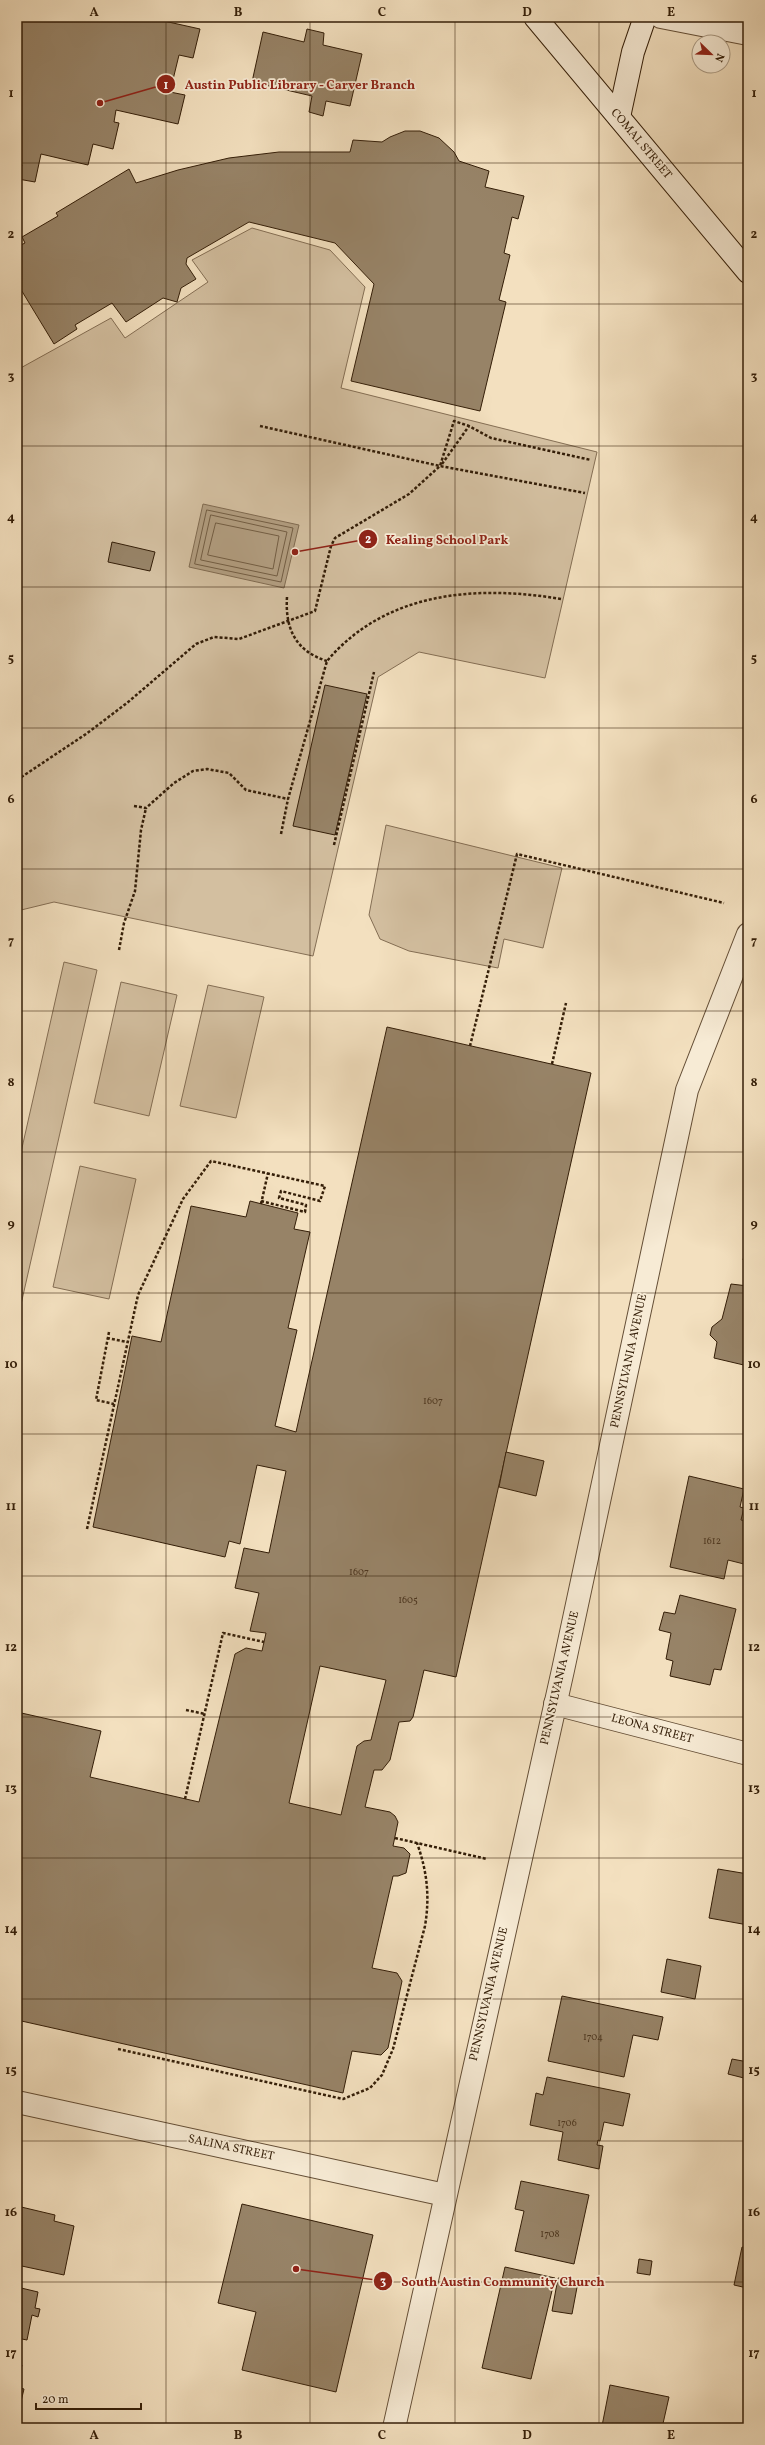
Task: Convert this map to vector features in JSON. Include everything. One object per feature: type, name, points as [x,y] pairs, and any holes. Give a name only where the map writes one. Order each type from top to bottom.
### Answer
[{"type":"street","name":"COMAL STREET","points":[[535,17],[748,272]]},
{"type":"street","points":[[619,117],[633,52],[645,17]]},
{"type":"street","points":[[661,17],[748,34]]},
{"type":"street","name":"PENNSYLVANIA AVENUE","points":[[394,2428],[556,1704],[687,1090],[748,934]]},
{"type":"street","name":"LEONA STREET","points":[[556,1704],[748,1754]]},
{"type":"street","name":"SALINA STREET","points":[[17,2102],[445,2195]]},
{"type":"path","points":[[440,466],[454,421],[469,426],[491,438],[591,460]]},
{"type":"path","points":[[260,426],[440,466],[585,493]]},
{"type":"path","points":[[17,780],[86,734],[127,703],[196,644],[214,637],[239,639],[315,612],[331,546],[340,533],[354,528],[409,494],[440,466],[469,426]]},
{"type":"path","points":[[281,834],[288,799],[327,661],[337,649],[358,631],[392,611],[417,601],[473,593],[510,593],[561,599]]},
{"type":"path","points":[[287,597],[287,621],[293,635],[305,650],[327,661]]},
{"type":"path","points":[[334,845],[374,672]]},
{"type":"path","points":[[119,950],[124,923],[135,891],[141,830],[146,808],[174,783],[186,775],[193,771],[207,769],[229,772],[246,790],[288,799]]},
{"type":"path","points":[[134,806],[146,808]]},
{"type":"path","points":[[470,1046],[517,854],[724,903]]},
{"type":"path","points":[[552,1064],[566,1003]]},
{"type":"path","points":[[87,1529],[138,1295],[148,1270],[183,1199],[211,1161],[268,1173],[325,1186],[320,1201],[281,1191],[279,1198],[306,1205],[305,1212],[261,1202],[268,1173]]},
{"type":"path","points":[[109,1332],[96,1400],[114,1404]]},
{"type":"path","points":[[108,1338],[127,1342]]},
{"type":"path","points":[[185,1799],[223,1633],[264,1642]]},
{"type":"path","points":[[186,1710],[205,1714]]},
{"type":"path","points":[[395,1838],[487,1859]]},
{"type":"path","points":[[118,2049],[342,2099],[370,2088],[382,2075],[393,2049],[425,1926],[428,1906],[427,1881],[417,1843]]},
{"type":"shaded area","points":[[252,228],[330,250],[365,287],[341,388],[597,452],[545,678],[419,652],[378,677],[313,956],[54,902],[17,911],[17,370],[111,318],[125,338],[208,282],[192,260]]},
{"type":"shaded area","points":[[386,825],[562,868],[543,948],[504,939],[498,968],[409,951],[380,939],[369,915]]},
{"type":"shaded area","points":[[64,962],[97,970],[17,1322],[17,1170]]},
{"type":"shaded area","points":[[121,982],[177,995],[149,1116],[94,1103]]},
{"type":"shaded area","points":[[208,985],[264,997],[236,1118],[180,1106]]},
{"type":"shaded area","points":[[80,1166],[136,1179],[109,1299],[53,1287]]},
{"type":"water","points":[[203,504],[299,525],[284,588],[189,567]]},
{"type":"building","points":[[17,17],[146,17],[200,29],[193,58],[179,55],[170,92],[185,95],[178,124],[116,110],[114,122],[119,123],[113,149],[93,144],[88,165],[41,154],[35,182],[18,179],[22,165],[17,164]]},
{"type":"building","points":[[307,29],[324,33],[323,45],[362,54],[350,106],[326,101],[323,116],[309,112],[312,96],[252,82],[263,32],[304,42]]},
{"type":"building","points":[[405,131],[420,131],[439,138],[454,152],[459,161],[489,171],[485,187],[524,196],[518,219],[512,217],[504,253],[510,255],[499,300],[506,302],[480,411],[351,381],[374,284],[335,243],[249,222],[187,258],[186,264],[196,279],[181,288],[177,302],[163,298],[126,322],[112,303],[75,325],[77,329],[54,344],[17,283],[17,247],[25,243],[22,237],[58,216],[56,213],[129,169],[136,183],[178,170],[229,158],[279,152],[350,152],[353,140],[382,142]]},
{"type":"building","points":[[112,542],[155,552],[150,571],[108,562]]},
{"type":"building","points":[[325,685],[367,694],[335,835],[293,826]]},
{"type":"building","points":[[387,1027],[591,1073],[456,1677],[424,1670],[413,1717],[410,1721],[399,1722],[390,1760],[382,1770],[374,1770],[365,1807],[390,1812],[395,1816],[398,1822],[393,1846],[404,1848],[410,1854],[406,1873],[393,1876],[372,1968],[397,1973],[402,1981],[388,2048],[381,2055],[352,2051],[343,2093],[17,2020],[17,1712],[101,1731],[90,1777],[199,1802],[235,1654],[246,1648],[262,1651],[266,1633],[250,1631],[259,1593],[235,1588],[244,1548],[269,1553],[286,1471],[257,1465],[240,1544],[229,1541],[225,1557],[93,1527],[132,1336],[161,1342],[191,1206],[246,1217],[250,1201],[298,1213],[294,1229],[310,1232],[288,1328],[297,1330],[275,1426],[296,1432]],"holes":[[[320,1666],[386,1680],[371,1740],[364,1741],[357,1746],[341,1815],[289,1803]]]},
{"type":"building","points":[[748,1238],[748,1261],[743,1260]]},
{"type":"building","points":[[731,1284],[748,1286],[748,1366],[714,1358],[717,1342],[710,1335],[712,1327],[722,1319]]},
{"type":"building","points":[[506,1452],[544,1461],[536,1496],[499,1487]]},
{"type":"building","points":[[689,1476],[744,1489],[740,1507],[744,1508],[741,1520],[748,1521],[748,1565],[728,1560],[724,1579],[670,1567]]},
{"type":"building","points":[[680,1595],[736,1609],[721,1670],[714,1669],[710,1685],[670,1676],[673,1661],[666,1659],[671,1633],[659,1630],[664,1612],[675,1614]]},
{"type":"building","points":[[718,1869],[748,1874],[748,1925],[709,1918]]},
{"type":"building","points":[[667,1959],[701,1966],[695,1999],[661,1992]]},
{"type":"building","points":[[562,1996],[663,2017],[658,2040],[633,2035],[624,2077],[548,2061]]},
{"type":"building","points":[[732,2059],[748,2062],[748,2079],[728,2074]]},
{"type":"building","points":[[547,2077],[630,2094],[623,2126],[604,2122],[600,2141],[598,2140],[597,2145],[603,2146],[599,2169],[558,2160],[563,2132],[530,2125],[536,2093],[543,2095]]},
{"type":"building","points":[[521,2181],[589,2195],[574,2264],[515,2251],[524,2211],[515,2209]]},
{"type":"building","points":[[242,2204],[373,2235],[336,2392],[242,2370],[256,2312],[218,2303]]},
{"type":"building","points":[[17,2206],[55,2215],[54,2221],[74,2226],[64,2275],[17,2265]]},
{"type":"building","points":[[742,2247],[748,2248],[747,2288],[734,2285]]},
{"type":"building","points":[[639,2259],[652,2261],[650,2275],[637,2273]]},
{"type":"building","points":[[505,2267],[555,2278],[531,2379],[482,2368]]},
{"type":"building","points":[[558,2278],[578,2282],[572,2314],[552,2311]]},
{"type":"building","points":[[17,2287],[38,2292],[35,2308],[40,2309],[38,2317],[32,2315],[27,2340],[17,2338]]},
{"type":"building","points":[[17,2364],[22,2365],[17,2387]]},
{"type":"building","points":[[610,2385],[669,2397],[662,2428],[613,2428],[602,2426]]},
{"type":"building","points":[[17,2387],[24,2389],[17,2418]]},
{"type":"place","name":"Austin Public Library - Carver Branch","points":[[100,103]]},
{"type":"place","name":"Kealing School Park","points":[[295,552]]},
{"type":"place","name":"South Austin Community Church","points":[[296,2269]]}]
